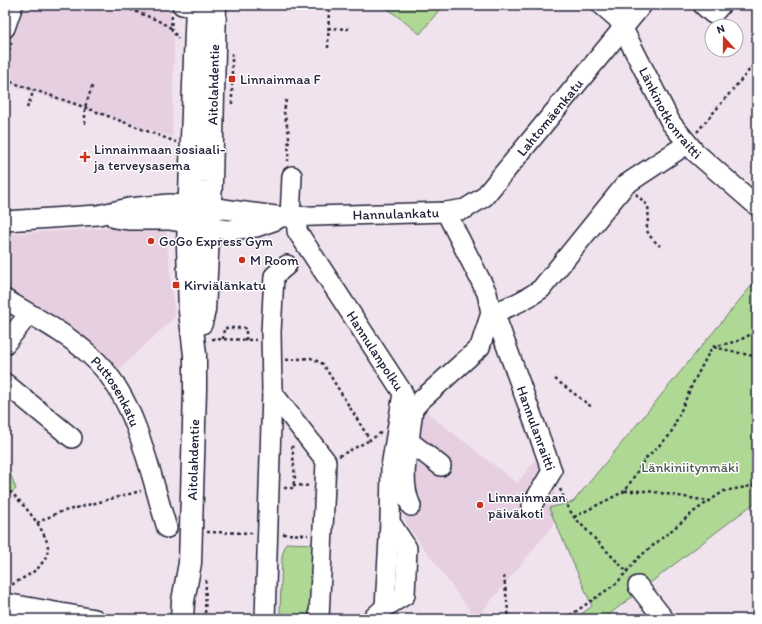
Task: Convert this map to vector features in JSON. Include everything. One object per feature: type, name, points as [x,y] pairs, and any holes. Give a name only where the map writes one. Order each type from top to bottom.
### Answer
[{"type":"main road","name":"Aitolahdentie","points":[[194,619],[195,602],[190,563],[195,355],[190,311],[199,215],[201,6]]},
{"type":"main road","name":"Aitolahdentie","points":[[182,619],[183,601],[190,563]]},
{"type":"street","points":[[5,28],[13,5]]},
{"type":"street","name":"Länkinotkonraitti","points":[[602,5],[618,19],[671,123],[687,144],[757,206]]},
{"type":"street","name":"Lahtomäenkatu","points":[[446,212],[465,209],[476,204],[484,197],[642,5]]},
{"type":"street","points":[[704,5],[713,14],[721,5]]},
{"type":"street","points":[[411,506],[408,500],[404,477],[413,409],[480,347],[491,313],[509,308],[542,289],[626,184],[687,144]]},
{"type":"street","name":"Hannulanpolku","points":[[290,169],[290,217],[297,231],[403,393],[391,467],[390,522],[379,613]]},
{"type":"street","name":"Hannulankatu","points":[[199,215],[229,230],[256,227],[290,217],[446,212],[487,293],[491,313]]},
{"type":"street","points":[[5,221],[98,215],[130,220],[162,220],[199,215]]},
{"type":"street","points":[[264,619],[272,392],[271,340],[274,276],[287,265]]},
{"type":"street","name":"Puttosenkatu","points":[[5,299],[76,343],[106,370],[124,396],[140,438],[167,528]]},
{"type":"street","name":"Hannulanraitti","points":[[491,313],[498,323],[552,471]]},
{"type":"street","points":[[5,344],[29,314]]},
{"type":"street","points":[[5,383],[72,438]]},
{"type":"street","points":[[272,392],[326,461],[319,619]]},
{"type":"street","points":[[409,441],[441,466]]},
{"type":"street","points":[[532,505],[552,471]]},
{"type":"street","points":[[632,579],[664,619]]},
{"type":"street","points":[[6,597],[95,619]]},
{"type":"path","points":[[118,5],[156,20],[171,28]]},
{"type":"path","points":[[328,48],[329,5]]},
{"type":"path","points":[[328,28],[350,29]]},
{"type":"path","points":[[687,144],[757,61]]},
{"type":"path","points":[[5,80],[85,107],[180,144]]},
{"type":"path","points":[[85,124],[85,107],[93,84]]},
{"type":"path","points":[[27,108],[34,90]]},
{"type":"path","points":[[286,100],[284,112],[289,134],[290,169]]},
{"type":"path","points":[[626,184],[648,206],[646,229],[648,235],[660,246]]},
{"type":"path","points":[[224,339],[224,328],[246,328],[246,340]]},
{"type":"path","points":[[712,347],[738,342],[757,331]]},
{"type":"path","points":[[212,339],[271,340]]},
{"type":"path","points":[[712,347],[757,357]]},
{"type":"path","points":[[625,491],[645,459],[670,435],[693,383],[712,347]]},
{"type":"path","points":[[272,361],[311,358],[323,364],[370,440]]},
{"type":"path","points":[[555,379],[593,408]]},
{"type":"path","points":[[326,461],[352,450],[398,422]]},
{"type":"path","points":[[269,488],[292,488],[295,479],[293,449],[287,432],[298,426]]},
{"type":"path","name":"Hannulanraitti","points":[[552,471],[566,505],[574,517],[632,579]]},
{"type":"path","points":[[565,619],[618,583],[632,579],[638,558],[696,510],[724,491],[757,485]]},
{"type":"path","points":[[5,488],[20,503],[46,536],[48,548],[47,554],[39,567],[31,574],[9,587],[6,597]]},
{"type":"path","points":[[36,523],[57,513],[154,488]]},
{"type":"path","points":[[574,517],[625,491],[648,491],[709,501]]},
{"type":"path","points":[[504,576],[509,619]]},
{"type":"shaded area","points":[[5,5],[169,5],[174,45],[172,137],[7,84],[5,86]]},
{"type":"shaded area","points":[[153,226],[161,228],[166,232],[175,317],[116,372],[104,357],[8,290],[5,286],[5,234]]},
{"type":"shaded area","name":"Linnainmaan päiväkoti","points":[[420,407],[517,483],[540,454],[563,513],[476,619],[407,525],[398,496]]},
{"type":"green space","points":[[383,5],[443,5],[420,34]]},
{"type":"green space","name":"Länkiniitynmäki","points":[[757,279],[757,501],[603,619],[575,619],[592,606],[549,508],[573,502]]},
{"type":"green space","points":[[5,468],[10,473],[16,489],[5,497]]},
{"type":"green space","points":[[286,543],[313,544],[310,617],[282,619],[280,613],[282,556]]},
{"type":"place","name":"Linnainmaa F","points":[[232,79]]},
{"type":"place","name":"Linnainmaan sosiaali- ja terveysasema","points":[[85,157]]},
{"type":"place","name":"GoGo Express Gym","points":[[151,241]]},
{"type":"place","name":"M Room","points":[[242,260]]},
{"type":"place","name":"Kirviälänkatu","points":[[176,285]]},
{"type":"place","name":"Linnainmaan päiväkoti","points":[[480,505]]}]
